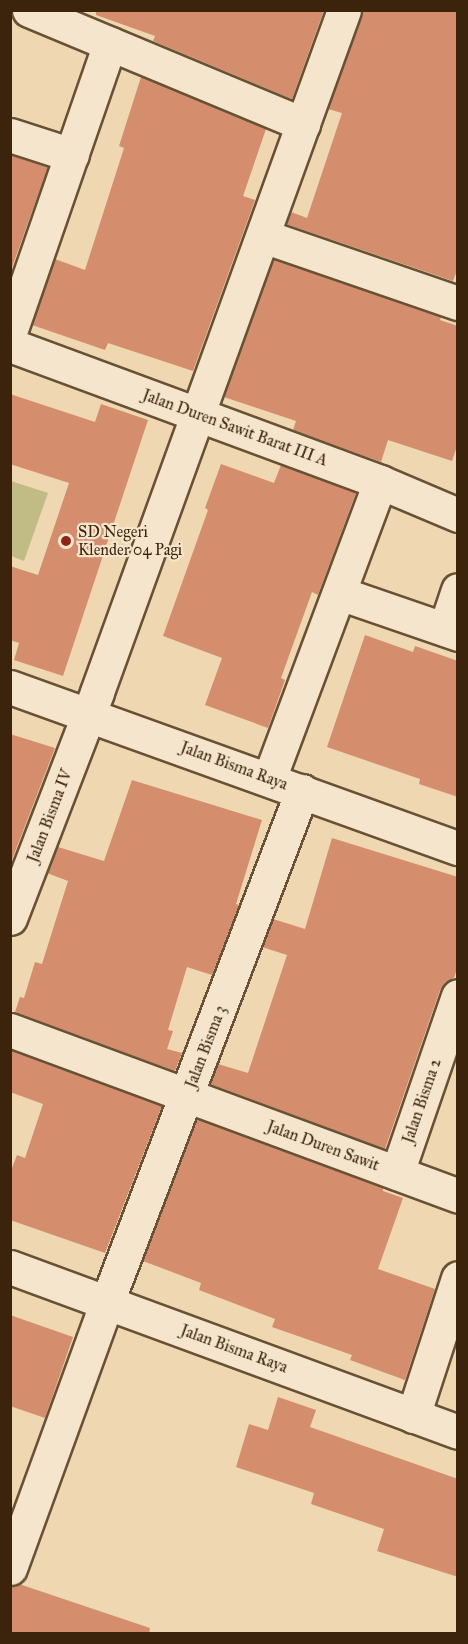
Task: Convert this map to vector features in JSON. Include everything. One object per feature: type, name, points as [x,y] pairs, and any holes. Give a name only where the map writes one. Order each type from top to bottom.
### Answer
[{"type":"street","points":[[10,27],[18,10]]},
{"type":"street","points":[[29,10],[303,124]]},
{"type":"street","name":"Jalan Bisma IV","points":[[12,912],[89,714],[344,10]]},
{"type":"street","points":[[10,332],[110,44]]},
{"type":"street","points":[[10,135],[72,155]]},
{"type":"street","points":[[262,236],[458,303]]},
{"type":"street","name":"Jalan Duren Sawit Barat III A","points":[[10,345],[380,482],[458,515]]},
{"type":"street","points":[[269,779],[380,482]]},
{"type":"street","points":[[339,593],[451,631],[458,590]]},
{"type":"street","name":"Jalan Bisma Raya","points":[[10,687],[458,848]]},
{"type":"street","name":"Jalan Bisma 3","points":[[10,1568],[107,1302],[188,1096],[302,791]]},
{"type":"street","name":"Jalan Bisma 2","points":[[397,1173],[445,1074],[458,996]]},
{"type":"street","points":[[10,1030],[188,1096]]},
{"type":"street","name":"Jalan Duren Sawit","points":[[188,1096],[458,1196]]},
{"type":"street","name":"Jalan Bisma Raya","points":[[10,1267],[458,1432]]},
{"type":"street","points":[[413,1416],[458,1278]]},
{"type":"shaded area","points":[[11,481],[48,493],[24,561],[11,556]]},
{"type":"building","points":[[96,10],[324,10],[292,99],[153,41],[155,36],[96,15]]},
{"type":"building","points":[[362,10],[458,10],[458,268],[453,281],[286,224],[291,212],[307,218],[342,113],[328,109]]},
{"type":"building","points":[[141,77],[266,129],[243,196],[255,200],[193,371],[108,343],[105,350],[32,325],[55,259],[85,270],[124,148],[119,146]]},
{"type":"building","points":[[10,155],[48,167],[10,273]]},
{"type":"building","points":[[274,259],[441,317],[440,320],[458,326],[458,443],[452,461],[388,440],[381,462],[293,430],[296,421],[224,397]]},
{"type":"building","name":"SD Negeri Klender 04 Pagi","points":[[10,394],[95,422],[101,404],[148,420],[63,676],[14,660],[19,643],[10,640],[10,566],[38,575],[69,483],[10,464]]},
{"type":"building","points":[[221,464],[274,483],[281,465],[356,493],[318,595],[312,592],[281,678],[285,680],[268,728],[205,705],[222,658],[163,636],[208,510],[205,508]]},
{"type":"building","points":[[365,635],[413,652],[415,646],[458,661],[458,797],[419,784],[420,779],[327,747]]},
{"type":"building","points":[[10,734],[55,748],[10,865]]},
{"type":"building","points":[[132,780],[262,820],[236,904],[239,905],[212,975],[187,967],[168,1030],[173,1031],[167,1049],[182,1053],[175,1071],[15,1012],[20,997],[24,998],[35,962],[42,964],[68,881],[47,873],[58,847],[104,861]]},
{"type":"building","points":[[332,838],[458,877],[458,966],[454,978],[445,982],[440,990],[385,1149],[210,1084],[218,1064],[248,1073],[287,955],[262,947],[273,919],[305,929]]},
{"type":"building","points":[[10,1050],[162,1106],[105,1253],[10,1220],[10,1173],[17,1155],[25,1158],[43,1104],[10,1092]]},
{"type":"building","points":[[197,1119],[383,1188],[383,1191],[403,1198],[378,1269],[435,1289],[405,1380],[350,1360],[352,1355],[272,1327],[275,1319],[199,1290],[201,1283],[143,1261]]},
{"type":"building","points":[[10,1315],[73,1337],[45,1418],[10,1406]]},
{"type":"building","points":[[278,1397],[316,1410],[310,1427],[458,1479],[458,1577],[377,1551],[384,1529],[311,1504],[314,1493],[236,1467],[249,1424],[268,1430]]},
{"type":"building","points":[[19,1584],[150,1628],[149,1634],[10,1634],[10,1586]]},
{"type":"place","name":"SD Negeri Klender 04 Pagi","points":[[66,541]]}]
